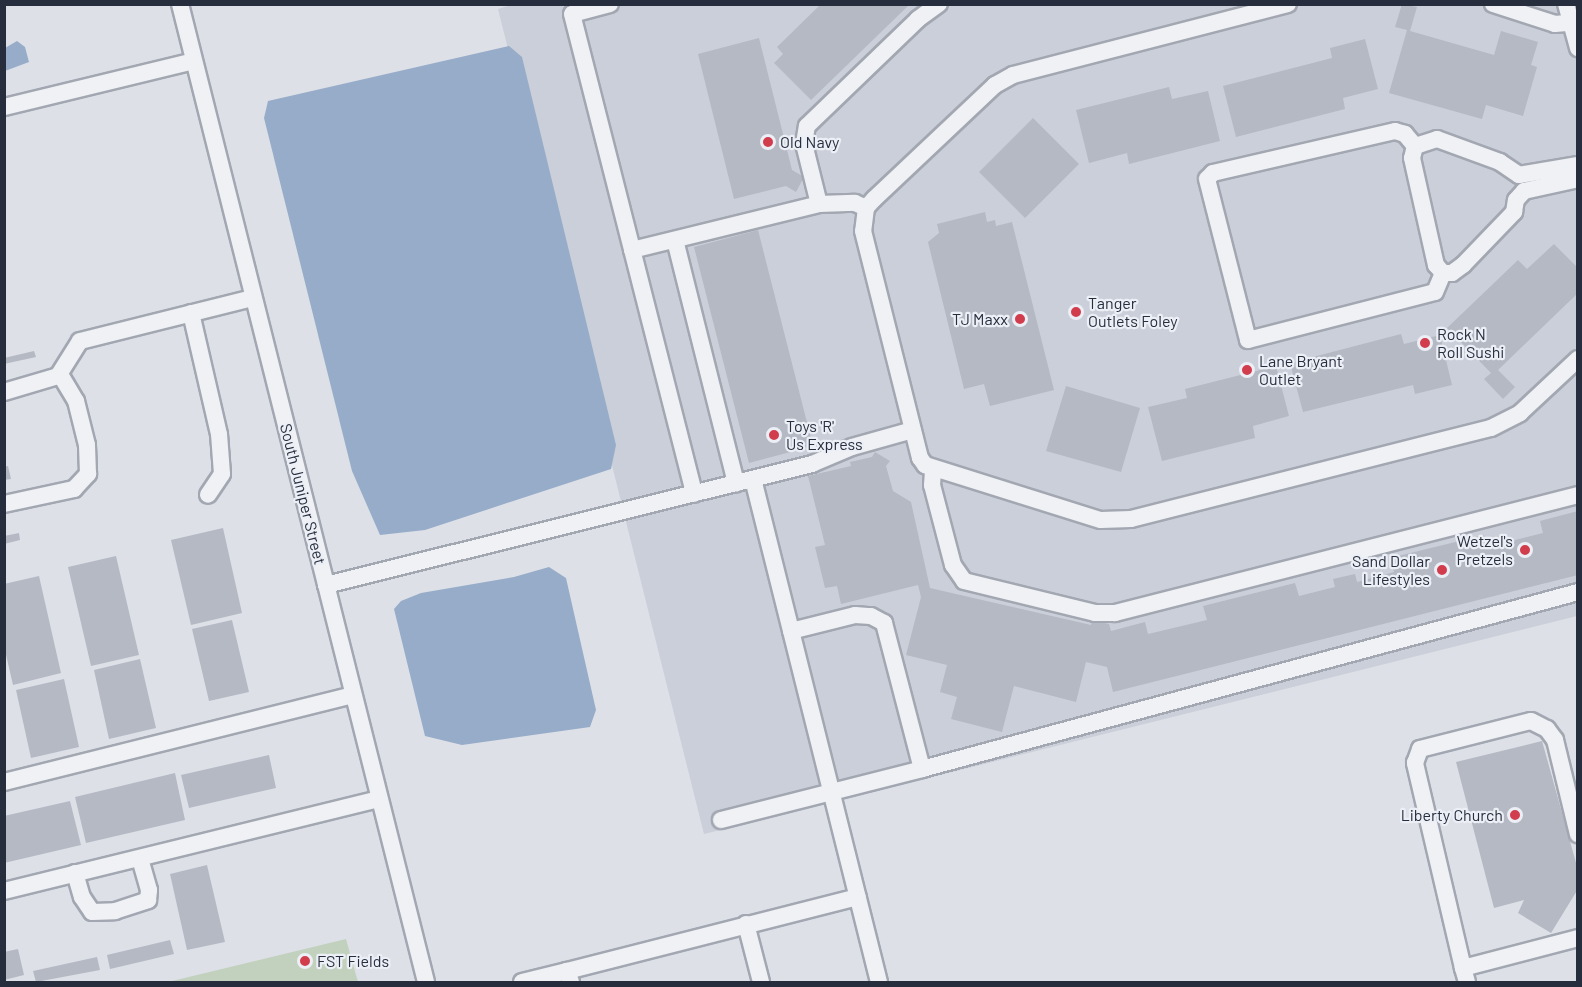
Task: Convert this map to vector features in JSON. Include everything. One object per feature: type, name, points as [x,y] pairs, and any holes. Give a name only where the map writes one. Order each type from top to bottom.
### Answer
[{"type":"street","name":"South Juniper Street","points":[[180,4],[426,982]]},
{"type":"street","points":[[610,4],[572,14],[694,494]]},
{"type":"street","points":[[819,204],[804,144],[807,126],[918,19],[939,4]]},
{"type":"street","points":[[1288,4],[1013,75],[995,85],[866,208],[863,231],[920,458],[933,471],[1101,520],[1131,519],[1491,428],[1520,413],[1578,359]]},
{"type":"street","points":[[1493,4],[1555,24],[1574,22]]},
{"type":"street","points":[[1566,4],[1574,22],[1578,48]]},
{"type":"street","points":[[4,107],[194,61]]},
{"type":"street","points":[[1395,131],[1405,134],[1415,146],[1414,168],[1436,264],[1443,273],[1435,292],[1248,340],[1207,179],[1213,173],[1395,131]]},
{"type":"street","points":[[1415,146],[1437,138],[1500,162],[1519,175],[1578,165]]},
{"type":"street","points":[[1443,273],[1452,273],[1463,265],[1514,212],[1515,200],[1524,191],[1578,179]]},
{"type":"street","points":[[632,250],[819,204],[855,203],[866,208]]},
{"type":"street","points":[[675,240],[736,483]]},
{"type":"street","points":[[4,392],[60,374],[80,341],[253,298]]},
{"type":"street","points":[[191,313],[219,434],[222,464],[222,474],[208,495]]},
{"type":"street","points":[[4,504],[74,489],[88,474],[87,445],[76,401],[60,374]]},
{"type":"street","points":[[326,585],[812,464],[852,447],[913,430]]},
{"type":"street","points":[[933,471],[932,485],[953,565],[964,581],[1095,613],[1115,613],[1578,495]]},
{"type":"street","points":[[753,479],[879,982]]},
{"type":"street","points":[[720,820],[832,793],[1578,592]]},
{"type":"street","points":[[792,631],[855,615],[871,616],[884,623],[922,769]]},
{"type":"street","points":[[4,782],[353,695]]},
{"type":"street","points":[[1578,834],[1555,740],[1547,729],[1532,721],[1419,749],[1415,763],[1465,975],[1578,938]]},
{"type":"street","points":[[4,891],[379,799]]},
{"type":"street","points":[[75,873],[92,912],[115,911],[147,900],[149,890],[140,858]]},
{"type":"street","points":[[522,982],[569,977],[746,924],[858,897]]},
{"type":"street","points":[[746,924],[761,982]]},
{"type":"shaded area","name":"Tanger Outlets Foley","points":[[514,4],[1577,5],[1577,616],[704,834],[498,9]]},
{"type":"green space","name":"FST Fields","points":[[346,939],[358,982],[168,982]]},
{"type":"water","points":[[17,41],[25,47],[29,62],[5,71],[5,48]]},
{"type":"water","points":[[509,46],[522,57],[616,445],[611,469],[425,530],[380,535],[352,471],[264,118],[268,101]]},
{"type":"water","points":[[549,567],[566,578],[596,710],[590,727],[462,745],[425,736],[394,609],[401,601],[421,593],[514,577]]},
{"type":"building","points":[[821,4],[910,4],[811,100],[774,63],[783,54],[777,47]]},
{"type":"building","points":[[1402,4],[1417,7],[1410,31],[1494,55],[1501,31],[1538,42],[1531,65],[1537,67],[1523,116],[1486,105],[1482,119],[1389,93],[1407,30],[1395,27]]},
{"type":"building","points":[[759,38],[792,170],[804,177],[796,192],[786,186],[734,199],[698,54]]},
{"type":"building","points":[[1365,39],[1378,89],[1343,98],[1345,109],[1236,137],[1223,86],[1332,58],[1330,48]]},
{"type":"building","points":[[1169,87],[1172,99],[1208,91],[1220,141],[1129,164],[1127,153],[1089,163],[1076,110]]},
{"type":"building","points":[[1033,118],[1079,164],[1025,218],[979,172]]},
{"type":"building","points":[[985,212],[987,222],[995,220],[996,226],[1012,222],[1054,390],[990,406],[984,384],[964,389],[928,242],[939,233],[937,224]]},
{"type":"building","points":[[758,230],[813,446],[749,463],[694,247]]},
{"type":"building","points":[[1554,244],[1578,268],[1578,293],[1498,370],[1515,387],[1503,399],[1484,379],[1491,373],[1447,328],[1518,260],[1527,269]]},
{"type":"building","points":[[1401,334],[1404,344],[1440,335],[1452,385],[1415,394],[1413,385],[1303,412],[1290,363]]},
{"type":"building","points":[[34,351],[36,357],[4,364],[4,358]]},
{"type":"building","points":[[1276,366],[1289,416],[1253,426],[1255,438],[1162,461],[1148,407],[1187,398],[1185,389]]},
{"type":"building","points":[[1066,386],[1140,408],[1121,472],[1046,451]]},
{"type":"building","points":[[875,452],[890,461],[886,466],[893,491],[911,502],[930,588],[1091,625],[1092,620],[1109,624],[1111,631],[1145,622],[1148,634],[1207,620],[1203,606],[1295,583],[1299,596],[1335,587],[1333,579],[1355,574],[1357,582],[1394,572],[1390,558],[1484,535],[1487,547],[1543,533],[1540,521],[1578,511],[1578,575],[1113,692],[1107,667],[1086,662],[1076,702],[1014,686],[1002,732],[951,719],[957,697],[940,692],[947,665],[906,655],[921,597],[918,585],[841,604],[837,586],[825,588],[815,547],[825,545],[808,476],[851,466],[850,462],[872,457]]},
{"type":"building","points":[[8,466],[11,479],[4,480],[4,467]]},
{"type":"building","points":[[223,528],[242,613],[191,625],[171,540]]},
{"type":"building","points":[[19,533],[20,540],[4,544],[4,536]]},
{"type":"building","points":[[116,556],[139,655],[91,666],[68,567]]},
{"type":"building","points":[[39,576],[61,673],[13,685],[4,646],[4,584]]},
{"type":"building","points":[[232,620],[249,692],[209,701],[192,629]]},
{"type":"building","points":[[140,659],[156,728],[109,739],[94,670]]},
{"type":"building","points":[[64,679],[79,747],[31,758],[16,690]]},
{"type":"building","name":"Liberty Church","points":[[1542,741],[1578,870],[1578,889],[1551,933],[1518,913],[1524,900],[1494,908],[1456,762]]},
{"type":"building","points":[[269,755],[276,788],[189,808],[181,775]]},
{"type":"building","points":[[175,773],[185,820],[86,843],[75,797]]},
{"type":"building","points":[[70,801],[81,845],[4,863],[4,816]]},
{"type":"building","points":[[207,865],[225,942],[187,950],[170,874]]},
{"type":"building","points":[[170,940],[174,954],[110,969],[107,955]]},
{"type":"building","points":[[18,949],[24,975],[4,980],[4,952]]},
{"type":"building","points":[[97,957],[100,970],[36,982],[33,971]]},
{"type":"place","name":"Old Navy","points":[[768,142]]},
{"type":"place","name":"Tanger Outlets Foley","points":[[1076,312]]},
{"type":"place","name":"TJ Maxx","points":[[1020,319]]},
{"type":"place","name":"Rock N Roll Sushi","points":[[1425,343]]},
{"type":"place","name":"Lane Bryant Outlet","points":[[1247,370]]},
{"type":"place","name":"Toys 'R' Us Express","points":[[774,435]]},
{"type":"place","name":"Wetzel's Pretzels","points":[[1525,550]]},
{"type":"place","name":"Sand Dollar Lifestyles","points":[[1442,570]]},
{"type":"place","name":"Liberty Church","points":[[1515,815]]},
{"type":"place","name":"FST Fields","points":[[305,961]]}]
